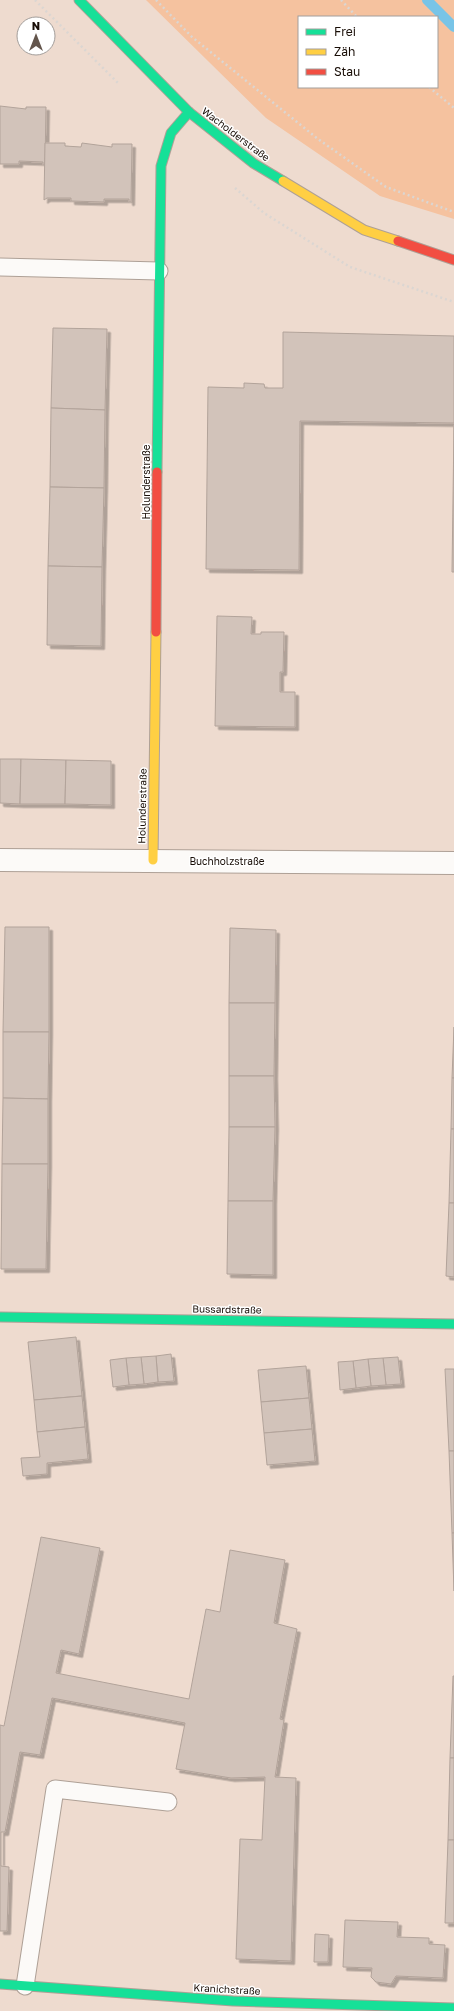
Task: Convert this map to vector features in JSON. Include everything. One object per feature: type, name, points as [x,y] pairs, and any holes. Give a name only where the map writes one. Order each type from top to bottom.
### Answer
[{"type":"street","name":"Wacholderstraße","points":[[79,0],[189,112],[254,163],[364,230],[454,260]]},
{"type":"street","name":"Holunderstraße","points":[[152,860],[159,271],[162,166],[171,133],[189,112]]},
{"type":"street","name":"Buchholzstraße","points":[[0,860],[454,863]]},
{"type":"street","name":"Bussardstraße","points":[[0,1317],[454,1324]]},
{"type":"street","name":"Kranichstraße","points":[[0,1984],[233,2001],[454,2008]]},
{"type":"lane","points":[[0,267],[159,271]]},
{"type":"lane","points":[[25,1986],[55,1789],[168,1802]]},
{"type":"path","points":[[156,0],[192,37],[318,139],[386,187],[454,212]]},
{"type":"path","points":[[341,0],[356,16]]},
{"type":"path","points":[[430,88],[454,108]]},
{"type":"shaded area","points":[[146,0],[454,0],[454,219],[380,196],[266,118]]},
{"type":"building","points":[[0,106],[26,109],[26,107],[46,107],[45,165],[43,165],[43,162],[19,161],[19,164],[0,164]]},
{"type":"building","points":[[45,143],[65,143],[65,146],[81,147],[82,143],[112,147],[112,144],[132,144],[131,202],[129,202],[129,199],[104,199],[104,202],[71,201],[71,198],[47,198],[44,200]]},
{"type":"building","points":[[53,328],[107,329],[105,410],[51,408]]},
{"type":"building","points":[[283,332],[454,336],[454,423],[300,421],[299,570],[206,569],[208,387],[244,388],[244,383],[264,384],[265,388],[283,388]]},
{"type":"building","points":[[51,408],[105,410],[104,488],[50,487]]},
{"type":"building","points":[[454,425],[454,572],[452,572]]},
{"type":"building","points":[[50,487],[104,488],[102,567],[48,566]]},
{"type":"building","points":[[48,566],[102,567],[101,646],[47,645]]},
{"type":"building","points":[[217,616],[252,617],[251,634],[261,634],[261,632],[284,632],[283,672],[280,672],[280,692],[295,692],[295,727],[215,726]]},
{"type":"building","points":[[0,759],[21,759],[20,804],[0,803]]},
{"type":"building","points":[[21,759],[66,760],[65,804],[20,804]]},
{"type":"building","points":[[66,760],[111,761],[111,805],[65,804]]},
{"type":"building","points":[[5,927],[49,927],[49,1032],[3,1032]]},
{"type":"building","points":[[230,928],[276,930],[275,1003],[229,1003]]},
{"type":"building","points":[[229,1003],[275,1003],[274,1076],[229,1076]]},
{"type":"building","points":[[454,1027],[454,1078],[452,1078]]},
{"type":"building","points":[[3,1032],[49,1032],[48,1099],[3,1098]]},
{"type":"building","points":[[229,1076],[274,1076],[275,1127],[229,1127]]},
{"type":"building","points":[[452,1078],[454,1078],[454,1129],[451,1129]]},
{"type":"building","points":[[3,1098],[48,1099],[48,1164],[2,1164]]},
{"type":"building","points":[[229,1127],[275,1127],[273,1201],[228,1201]]},
{"type":"building","points":[[451,1129],[454,1129],[454,1203],[449,1203]]},
{"type":"building","points":[[2,1164],[48,1164],[46,1269],[1,1269]]},
{"type":"building","points":[[228,1201],[273,1201],[273,1275],[227,1274]]},
{"type":"building","points":[[449,1203],[454,1203],[454,1277],[446,1276]]},
{"type":"building","points":[[76,1337],[82,1396],[34,1400],[28,1342]]},
{"type":"building","points":[[171,1354],[174,1381],[158,1382],[156,1356]]},
{"type":"building","points":[[156,1356],[158,1382],[144,1384],[141,1357]]},
{"type":"building","points":[[141,1357],[144,1384],[129,1385],[126,1358]]},
{"type":"building","points":[[398,1357],[401,1384],[386,1385],[383,1358]]},
{"type":"building","points":[[126,1358],[129,1385],[113,1387],[110,1360]]},
{"type":"building","points":[[383,1358],[386,1385],[371,1386],[368,1359]]},
{"type":"building","points":[[368,1359],[371,1386],[356,1388],[353,1361]]},
{"type":"building","points":[[353,1361],[356,1388],[340,1390],[338,1362]]},
{"type":"building","points":[[306,1366],[309,1398],[261,1402],[258,1370]]},
{"type":"building","points":[[445,1369],[454,1369],[454,1451],[449,1451]]},
{"type":"building","points":[[82,1396],[85,1427],[37,1432],[34,1400]]},
{"type":"building","points":[[309,1398],[312,1429],[264,1433],[261,1402]]},
{"type":"building","points":[[85,1427],[88,1459],[47,1463],[47,1474],[23,1476],[21,1458],[40,1457],[37,1432]]},
{"type":"building","points":[[312,1429],[315,1461],[267,1465],[264,1433]]},
{"type":"building","points":[[449,1451],[454,1451],[454,1533],[452,1533]]},
{"type":"building","points":[[452,1533],[454,1533],[454,1591]]},
{"type":"building","points":[[41,1537],[100,1548],[79,1654],[61,1650],[56,1673],[189,1699],[206,1609],[220,1612],[230,1550],[285,1560],[274,1623],[297,1629],[280,1719],[284,1720],[275,1777],[296,1778],[291,1961],[236,1959],[240,1839],[262,1840],[265,1777],[231,1778],[176,1769],[185,1723],[52,1698],[40,1755],[20,1752],[5,1832],[1,1832],[1,1866],[9,1867],[7,1931],[0,1931],[0,1725],[4,1726]]},
{"type":"building","points":[[453,1676],[454,1758],[450,1758]]},
{"type":"building","points":[[450,1758],[454,1758],[454,1840],[448,1840]]},
{"type":"building","points":[[448,1840],[454,1840],[454,1923],[445,1923]]},
{"type":"building","points":[[345,1920],[398,1922],[397,1937],[429,1938],[429,1944],[445,1945],[443,1978],[396,1976],[391,1984],[376,1982],[371,1977],[372,1968],[343,1967]]},
{"type":"building","points":[[315,1934],[329,1935],[328,1962],[314,1962]]},
{"type":"waterway","points":[[427,0],[454,27]]},
{"type":"traffic: fast","points":[[79,0],[189,112],[253,163],[283,181]]},
{"type":"traffic: fast","points":[[157,472],[161,166],[171,133],[189,112]]},
{"type":"traffic: fast","points":[[0,1317],[454,1324]]},
{"type":"traffic: fast","points":[[0,1984],[233,2001],[454,2008]]},
{"type":"traffic: slow","points":[[283,181],[364,230],[398,241]]},
{"type":"traffic: slow","points":[[153,860],[156,632]]},
{"type":"traffic: jam","points":[[398,241],[454,260]]},
{"type":"traffic: jam","points":[[156,632],[157,472]]}]
